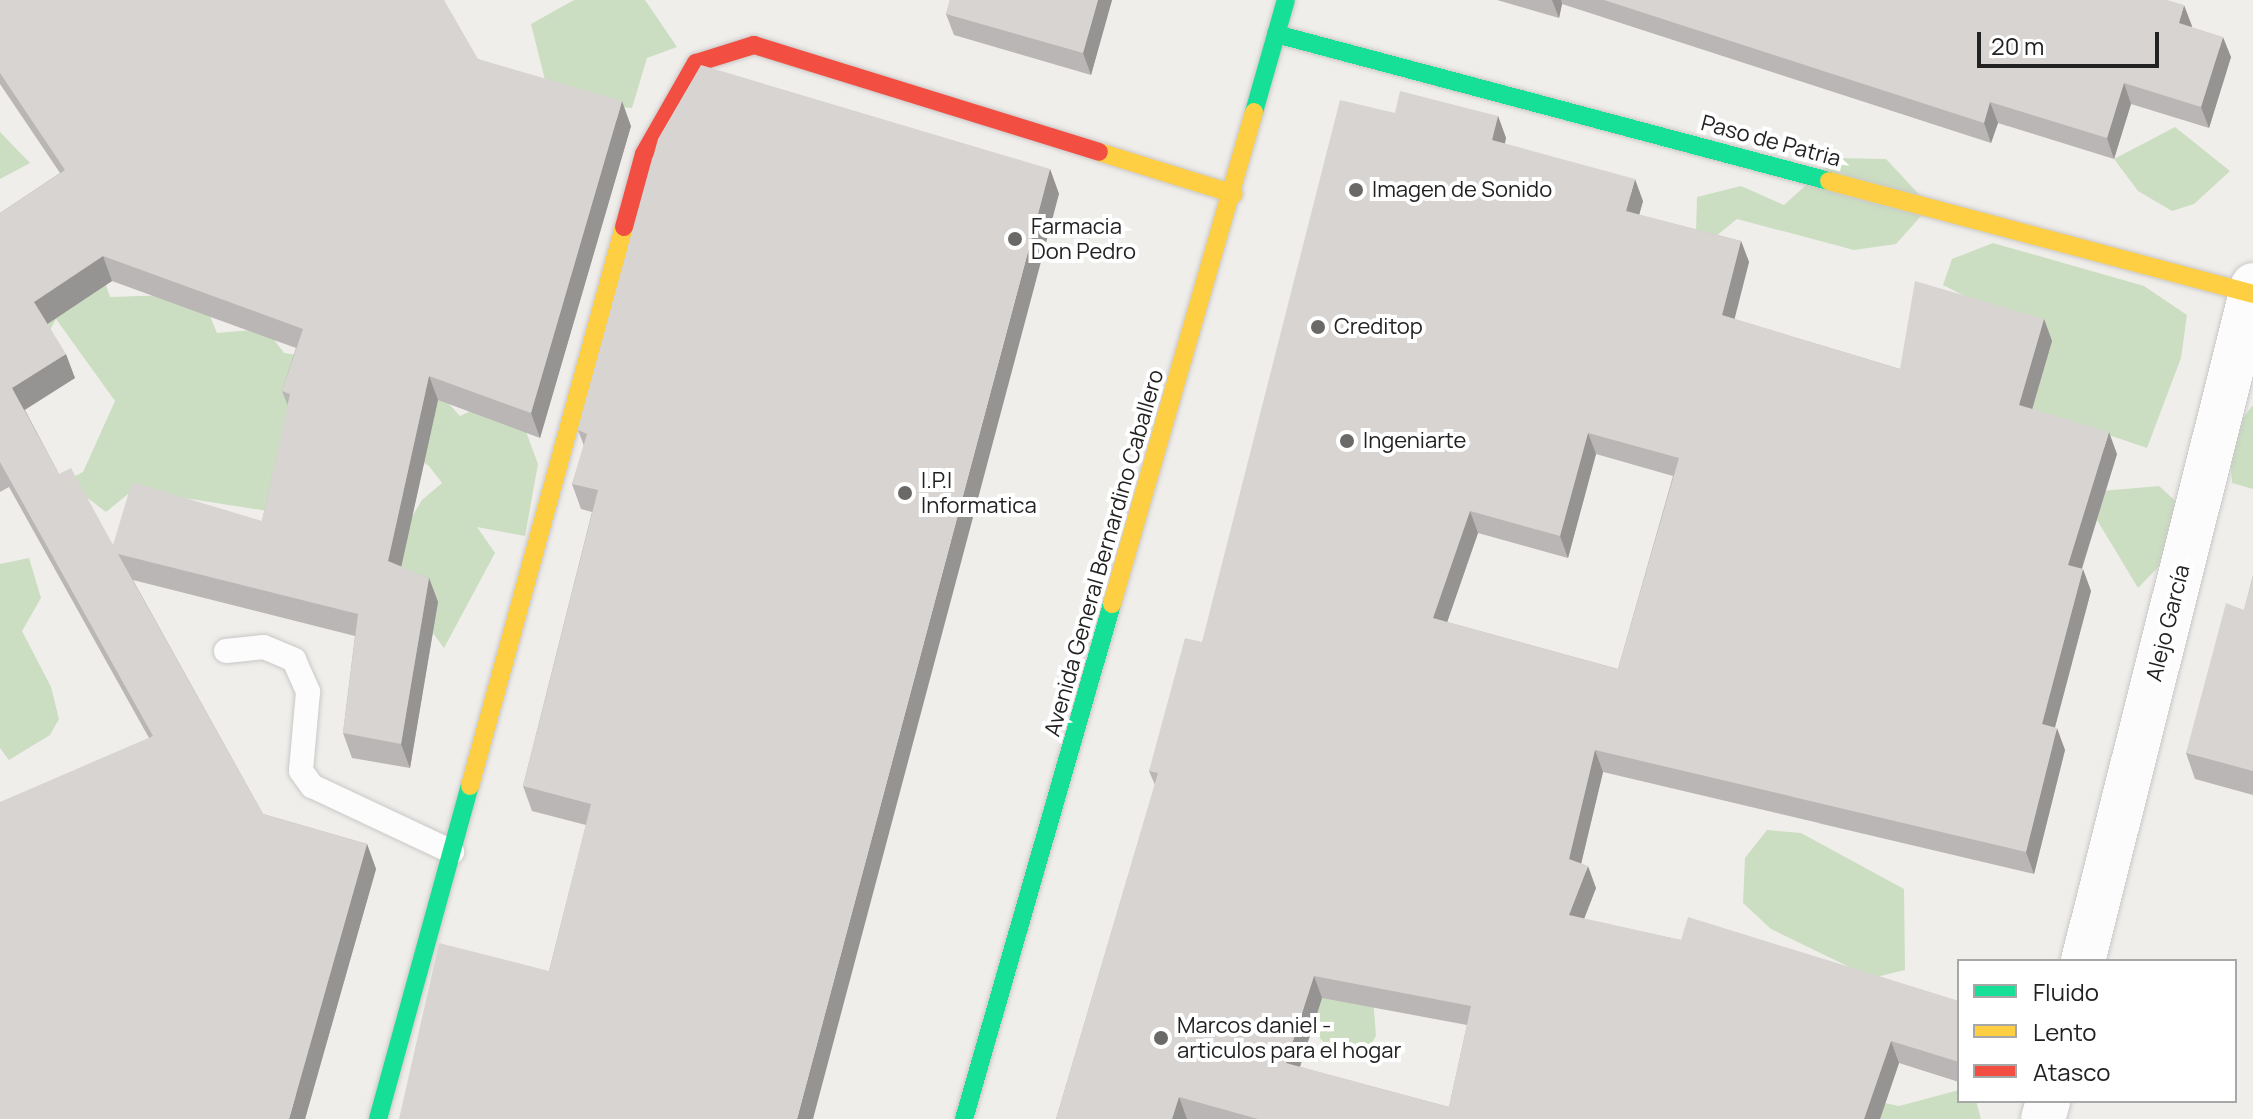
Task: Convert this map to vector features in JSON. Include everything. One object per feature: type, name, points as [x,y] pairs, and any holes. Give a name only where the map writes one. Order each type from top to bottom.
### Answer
[{"type":"street","name":"Avenida General Bernardino Caballero","points":[[964,1119],[1234,194],[1286,0]]},
{"type":"street","name":"Paso de Patria","points":[[1276,34],[2252,291]]},
{"type":"street","points":[[378,1119],[644,154],[696,63],[754,45],[1234,194]]},
{"type":"street","name":"Alejo García","points":[[2084,959],[2252,291]]},
{"type":"lane","points":[[226,651],[264,647],[294,660],[308,692],[301,771],[312,786],[452,852]]},
{"type":"green space","points":[[574,0],[645,0],[677,47],[647,58],[632,108],[572,104],[545,80],[531,24]]},
{"type":"green space","points":[[2175,127],[2230,171],[2194,204],[2172,211],[2138,191],[2114,159]]},
{"type":"green space","points":[[0,132],[30,163],[0,179]]},
{"type":"green space","points":[[1836,158],[1886,159],[1930,206],[1896,244],[1854,250],[1737,219],[1716,236],[1696,233],[1697,197],[1741,186],[1784,205]]},
{"type":"green space","points":[[1993,243],[2144,286],[2187,315],[2181,358],[2147,448],[2032,409],[2052,341],[1943,285],[1952,259]]},
{"type":"green space","points":[[100,267],[110,297],[201,294],[217,333],[266,329],[284,353],[311,357],[289,426],[287,514],[133,490],[106,512],[65,481],[83,472],[115,401],[56,319],[49,332],[45,309]]},
{"type":"green space","points":[[439,393],[460,416],[475,409],[522,421],[538,464],[525,536],[477,527],[495,553],[444,648],[401,590],[395,545],[422,500],[442,483],[429,466],[395,445]]},
{"type":"green space","points":[[2253,405],[2253,489],[2232,483],[2229,436]]},
{"type":"green space","points":[[2159,486],[2180,505],[2165,560],[2138,588],[2097,520],[2102,491]]},
{"type":"green space","points":[[29,558],[41,598],[22,631],[51,687],[59,719],[50,735],[9,760],[0,748],[0,564]]},
{"type":"green space","points":[[1767,830],[1801,833],[1904,889],[1905,970],[1872,978],[1771,929],[1743,903],[1745,858]]},
{"type":"green space","points":[[1281,965],[1373,998],[1376,1036],[1361,1060],[1340,1061],[1299,1014]]},
{"type":"green space","points":[[1704,1065],[1899,1106],[1957,1091],[1957,1103],[1977,1103],[1981,1119],[1697,1119]]},
{"type":"building","points":[[0,0],[444,0],[478,59],[622,101],[531,413],[429,376],[388,561],[429,578],[401,744],[343,733],[358,614],[118,554],[263,814],[367,844],[289,1119],[0,1119],[0,802],[153,736],[0,462],[0,213],[65,170],[0,73]],"holes":[[[103,256],[303,329],[282,391],[290,394],[262,521],[132,482],[113,545],[71,468],[59,474],[12,388],[66,354],[34,302]]]},
{"type":"building","points":[[950,0],[1098,0],[1083,53],[946,14]]},
{"type":"building","points":[[1604,0],[2167,0],[2184,5],[2179,23],[2223,37],[2201,107],[2124,83],[2107,138],[1990,102],[1984,123]]},
{"type":"building","points":[[701,65],[1050,169],[797,1119],[399,1119],[439,943],[549,971],[591,804],[523,786],[598,490],[572,484],[587,434],[578,430],[658,139]]},
{"type":"building","points":[[1400,91],[1498,116],[1492,140],[1635,179],[1626,211],[1741,241],[1722,315],[1900,369],[1915,281],[2044,319],[2019,405],[2109,432],[2068,565],[2083,569],[2042,724],[2057,728],[2026,852],[1595,750],[1569,859],[1588,866],[1569,915],[1681,940],[1688,917],[1957,1000],[1957,1061],[1891,1041],[1864,1119],[1258,1119],[1179,1097],[1172,1119],[1056,1119],[1158,773],[1149,771],[1185,638],[1202,642],[1340,100],[1395,113]],"holes":[[[1588,433],[1679,458],[1618,669],[1433,618],[1470,511],[1560,536]],[[1314,976],[1471,1006],[1449,1107],[1286,1063]]]},
{"type":"building","points":[[2253,575],[2253,771],[2186,753],[2226,603],[2244,610]]},
{"type":"traffic: fast","points":[[1254,112],[1286,0]]},
{"type":"traffic: fast","points":[[1276,34],[1829,181]]},
{"type":"traffic: fast","points":[[964,1119],[1112,604]]},
{"type":"traffic: fast","points":[[378,1119],[470,786]]},
{"type":"traffic: slow","points":[[1112,604],[1254,112]]},
{"type":"traffic: slow","points":[[1099,152],[1234,194]]},
{"type":"traffic: slow","points":[[1829,181],[2253,294]]},
{"type":"traffic: slow","points":[[470,786],[624,227]]},
{"type":"traffic: jam","points":[[624,227],[644,154],[696,63],[754,45],[1099,152]]},
{"type":"place","name":"Imagen de Sonido","points":[[1356,190]]},
{"type":"place","name":"Farmacia Don Pedro","points":[[1015,239]]},
{"type":"place","name":"Creditop","points":[[1318,327]]},
{"type":"place","name":"Ingeniarte","points":[[1347,441]]},
{"type":"place","name":"I.P.I Informatica","points":[[905,493]]},
{"type":"place","name":"Marcos daniel - articulos para el hogar","points":[[1161,1038]]}]
